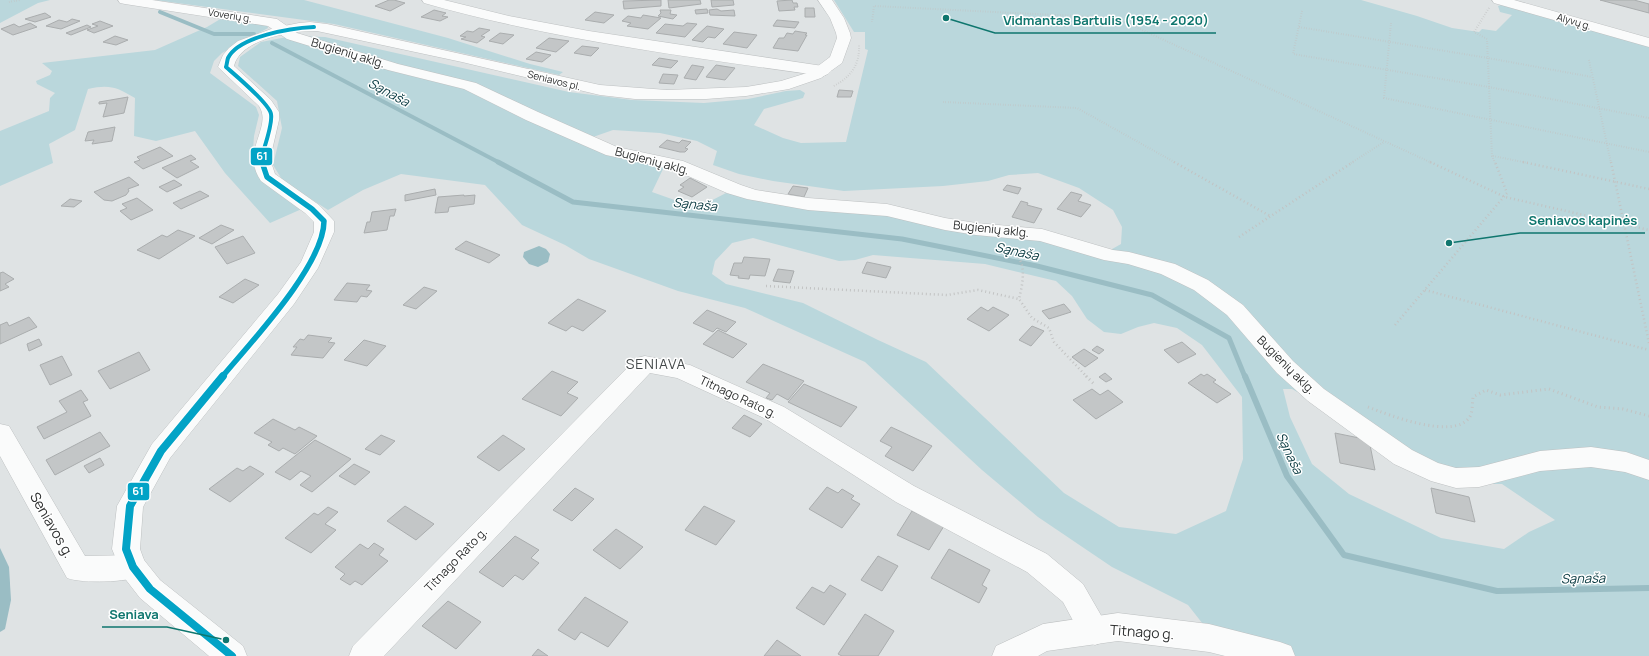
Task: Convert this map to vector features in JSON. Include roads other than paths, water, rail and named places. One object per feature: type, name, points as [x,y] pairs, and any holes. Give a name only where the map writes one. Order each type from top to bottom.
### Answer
[{"type":"street","name":"Voverių g.","points":[[125,0],[272,22],[285,30]]},
{"type":"street","points":[[429,0],[463,10],[642,44],[823,70]]},
{"type":"street","name":"Seniavos pl.","points":[[285,30],[308,27],[327,28],[483,62],[579,86],[614,92],[721,94],[793,84],[810,78],[836,60],[841,52],[844,38],[842,28],[825,0]]},
{"type":"street","name":"Alyvų g.","points":[[1496,2],[1649,43]]},
{"type":"street","name":"Bugienių aklg.","points":[[285,30],[292,36],[373,61],[470,86],[532,116],[612,151],[677,165],[734,189],[754,195],[808,204],[887,210],[944,224],[976,229],[1042,235],[1111,256],[1129,258],[1168,269],[1201,286],[1234,310],[1285,367],[1316,395],[1403,457],[1431,471],[1456,478],[1479,477],[1540,461],[1591,457],[1626,462],[1649,470]]},
{"type":"street","points":[[232,656],[150,588],[133,567],[126,549],[130,506],[161,451],[286,299],[311,263],[324,232],[324,222],[312,209],[267,177],[261,159],[271,120],[271,112],[265,103],[226,67],[226,61],[236,50],[260,37],[285,30]]},
{"type":"street","name":"Titnago Rato g.","points":[[364,656],[645,364],[682,371],[775,413],[904,494],[1037,564],[1073,593],[1095,631]]},
{"type":"street","name":"Seniavos g.","points":[[0,433],[77,569],[133,567]]},
{"type":"street","name":"Titnago g.","points":[[1007,656],[1043,638],[1118,627],[1209,638],[1280,656]]},
{"type":"waterway","name":"Sąnaša","points":[[160,12],[214,34],[254,34]]},
{"type":"waterway","name":"Sąnaša","points":[[272,43],[500,163]]},
{"type":"waterway","name":"Sąnaša","points":[[498,162],[573,202],[902,239],[1037,266],[1152,295],[1229,338],[1245,377]]},
{"type":"waterway","name":"Sąnaša","points":[[1245,376],[1287,476],[1344,555],[1497,591],[1649,588]]},
{"type":"place","name":"Vidmantas Bartulis (1954 - 2020)","points":[[946,18]]},
{"type":"place","name":"Seniavos kapinės","points":[[1449,243]]},
{"type":"place","name":"Seniava","points":[[226,640]]},
{"type":"district","name":"SENIAVA","points":[[656,364]]}]
